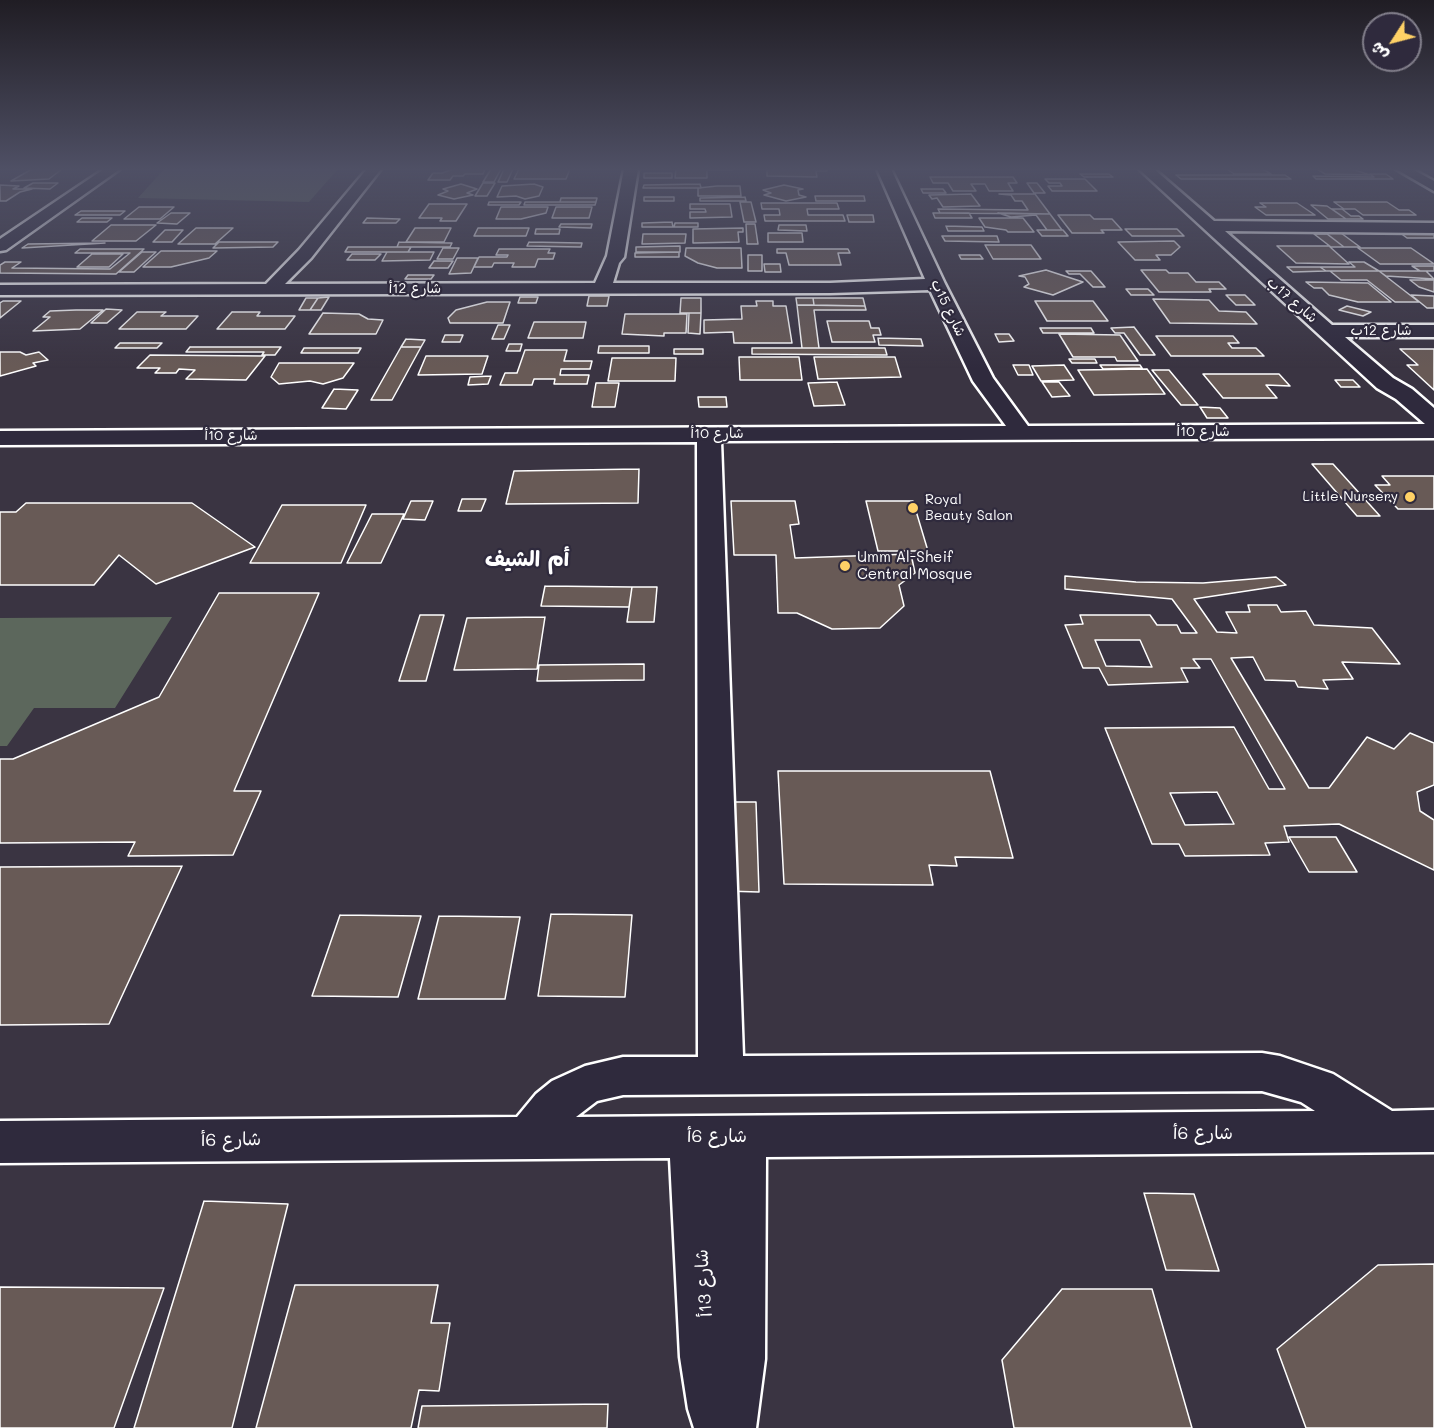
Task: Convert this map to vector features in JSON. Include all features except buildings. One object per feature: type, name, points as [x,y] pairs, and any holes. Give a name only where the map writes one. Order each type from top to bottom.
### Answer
[{"type":"street","points":[[0,246],[15,236]]},
{"type":"street","points":[[280,289],[304,263],[305,254],[320,236]]},
{"type":"street","points":[[610,288],[619,265],[615,256],[619,236]]},
{"type":"street","name":"شارع 15ب","points":[[914,236],[984,381],[984,393],[1011,432]]},
{"type":"street","name":"شارع 17ب","points":[[1221,236],[1385,383],[1393,394],[1432,427]]},
{"type":"street","name":"شارع 12أ","points":[[0,290],[938,288]]},
{"type":"street","name":"شارع 12ب","points":[[1331,334],[1434,333]]},
{"type":"street","name":"شارع 10أ","points":[[0,438],[1432,427]]},
{"type":"street","points":[[710,434],[721,1075]]},
{"type":"street","points":[[529,1138],[553,1108],[568,1095],[585,1085],[623,1076],[721,1075],[1262,1072],[1280,1075],[1317,1088],[1385,1131]]},
{"type":"street","name":"شارع 6أ","points":[[0,1142],[1434,1131]]},
{"type":"street","name":"شارع 13أ","points":[[718,1136],[708,1357],[712,1383],[725,1428]]},
{"type":"green space","points":[[172,617],[115,708],[34,708],[7,746],[0,746],[0,618]]},
{"type":"place","name":"Little Nursery","points":[[1410,497]]},
{"type":"place","name":"Royal Beauty Salon","points":[[913,508]]},
{"type":"place","name":"Umm Al-Sheif Central Mosque","points":[[845,566]]},
{"type":"district","name":"أم الشيف","points":[[527,560]]}]
